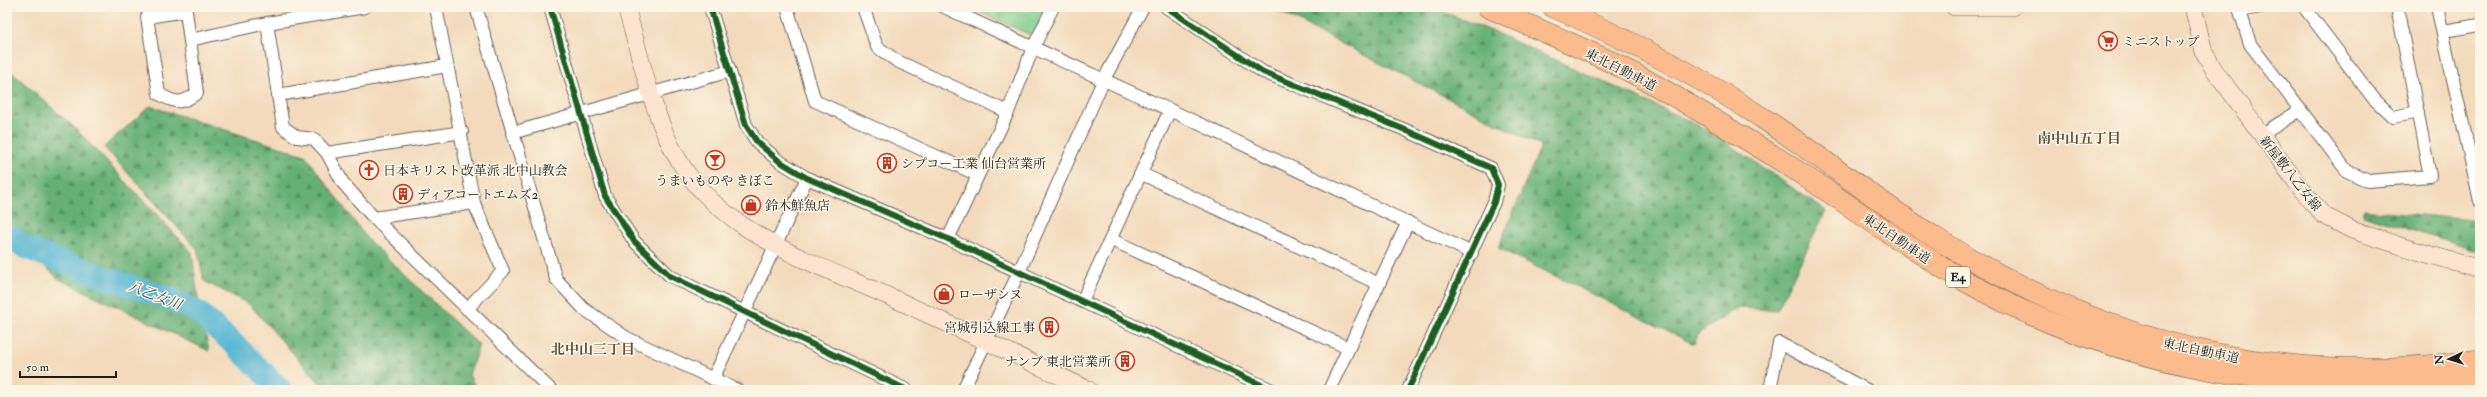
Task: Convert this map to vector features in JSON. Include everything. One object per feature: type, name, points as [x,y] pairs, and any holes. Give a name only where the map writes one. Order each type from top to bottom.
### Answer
[{"type":"highway","name":"東北自動車道","points":[[1488,7],[1628,71],[1760,148],[1965,281],[2011,306],[2089,340],[2176,367],[2218,376],[2293,387],[2329,390],[2408,389],[2480,381]]},
{"type":"highway","name":"東北自動車道","points":[[1554,7],[1627,41],[1720,92],[1768,122],[1934,237],[2019,286],[2088,317],[2132,334],[2178,346],[2261,362],[2363,370],[2404,368],[2480,360]]},
{"type":"street","points":[[190,40],[268,23],[365,7]]},
{"type":"street","points":[[436,7],[447,66],[462,132],[474,204],[503,271],[467,310]]},
{"type":"street","points":[[476,7],[556,279],[584,309],[627,338],[737,390]]},
{"type":"street","points":[[550,7],[606,196],[634,241],[670,276],[906,390]]},
{"type":"street","points":[[626,7],[664,134],[681,164],[700,190],[726,215],[776,245],[986,340],[1089,390]]},
{"type":"street","points":[[710,7],[746,125],[757,142],[779,161],[807,178],[948,239],[1272,390]]},
{"type":"street","points":[[787,7],[815,101],[978,175]]},
{"type":"street","points":[[863,7],[877,47],[897,61],[1008,112]]},
{"type":"street","points":[[944,7],[1103,81],[1170,110],[1472,253]]},
{"type":"street","points":[[948,239],[1008,112],[1033,48],[1053,7]]},
{"type":"street","points":[[963,390],[1019,272],[1103,81],[1143,7]]},
{"type":"street","points":[[1166,7],[1263,72],[1403,129],[1491,168],[1498,185],[1494,202],[1472,253],[1408,390]]},
{"type":"street","points":[[1954,7],[2013,7]]},
{"type":"street","name":"新屋敷八乙女線","points":[[2193,7],[2204,52],[2228,91],[2314,205],[2334,221],[2352,230],[2410,249],[2480,269]]},
{"type":"street","points":[[2260,7],[2240,11],[2250,44],[2299,111],[2347,171],[2368,181],[2430,176],[2397,7]]},
{"type":"street","points":[[2304,7],[2374,99],[2393,117],[2418,112]]},
{"type":"street","points":[[2437,7],[2480,201]]},
{"type":"street","points":[[186,9],[197,93],[187,101],[173,102],[159,94],[154,74],[147,17],[186,9]]},
{"type":"street","points":[[268,23],[284,127],[297,137],[314,140],[327,154],[343,183],[374,218],[551,390]]},
{"type":"street","points":[[2443,32],[2480,25]]},
{"type":"street","points":[[278,95],[447,66]]},
{"type":"street","points":[[512,133],[652,95],[730,71]]},
{"type":"street","points":[[1082,301],[1112,240],[1170,110]]},
{"type":"street","points":[[2261,135],[2299,111]]},
{"type":"street","points":[[327,154],[462,132]]},
{"type":"street","points":[[1142,174],[1379,284]]},
{"type":"street","points":[[713,379],[807,178]]},
{"type":"street","points":[[374,218],[474,204]]},
{"type":"street","points":[[1329,390],[1408,222]]},
{"type":"street","points":[[1112,240],[1348,348]]},
{"type":"street","points":[[1770,390],[1779,343],[1852,387],[1867,390]]},
{"type":"green space","points":[[968,7],[1046,7],[1039,32],[1031,35]]},
{"type":"green space","points":[[1265,7],[1431,7],[1494,32],[1707,129],[1826,211],[1777,310],[1737,308],[1699,333],[1694,344],[1498,248],[1541,146],[1280,12]]},
{"type":"green space","points":[[7,71],[13,73],[75,128],[192,252],[198,299],[209,351],[57,278],[7,228]]},
{"type":"green space","points":[[150,106],[305,155],[368,240],[479,345],[469,375],[477,390],[326,390],[249,304],[204,281],[197,249],[104,147]]},
{"type":"green space","points":[[2364,209],[2480,221],[2480,251],[2363,214]]},
{"type":"waterway","name":"八乙女川","points":[[7,235],[26,248],[103,277],[173,300],[198,312],[236,346],[281,390]]},
{"type":"cycle path","points":[[550,7],[605,196],[634,241],[670,276],[907,390]]},
{"type":"cycle path","points":[[710,7],[746,125],[757,142],[779,161],[807,178],[948,239],[1272,390]]},
{"type":"cycle path","points":[[1166,7],[1263,72],[1403,129],[1491,168],[1498,185],[1494,202],[1408,390]]},
{"type":"place","name":"ミニストップ","points":[[2108,41]]},
{"type":"place","name":"うまいものや きぼこ","points":[[715,160]]},
{"type":"place","name":"シプコー工業 仙台営業所","points":[[887,163]]},
{"type":"place","name":"日本キリスト改革派 北中山教会","points":[[369,170]]},
{"type":"place","name":"ディアコートエムズ2","points":[[403,194]]},
{"type":"place","name":"鈴木鮮魚店","points":[[751,205]]},
{"type":"place","name":"ローザンヌ","points":[[944,294]]},
{"type":"place","name":"宮城引込線工事","points":[[1049,327]]},
{"type":"place","name":"ナンブ 東北営業所","points":[[1125,361]]},
{"type":"district","name":"南中山五丁目","points":[[2079,138]]},
{"type":"district","name":"北中山三丁目","points":[[593,349]]}]
